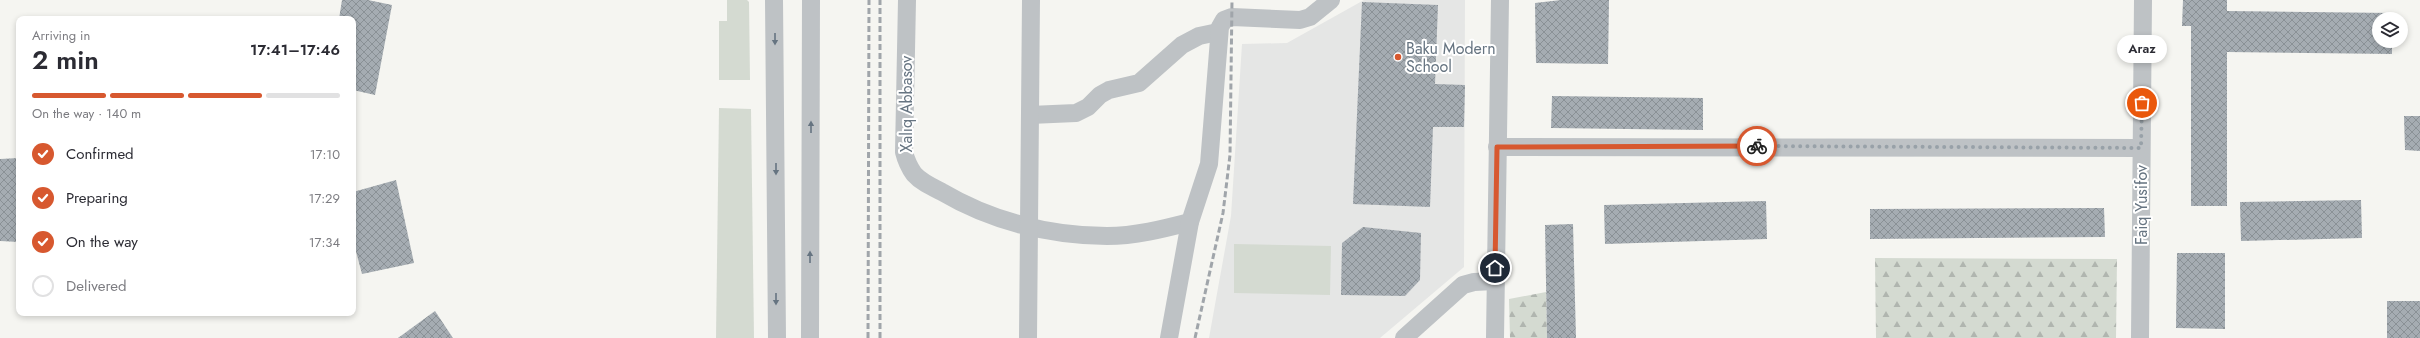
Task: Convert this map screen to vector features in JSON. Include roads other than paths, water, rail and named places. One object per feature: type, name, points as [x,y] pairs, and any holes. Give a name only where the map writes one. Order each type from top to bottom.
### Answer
[{"type":"street","points":[[774,0],[777,338]]},
{"type":"street","points":[[810,338],[811,0]]},
{"type":"street","name":"Xalıq Abbasov","points":[[907,0],[904,152],[907,164],[915,175],[964,205],[1029,227],[1069,234],[1107,236],[1134,235],[1190,222]]},
{"type":"street","points":[[1028,338],[1031,0]]},
{"type":"street","points":[[1169,338],[1190,222],[1208,164],[1214,113],[1218,32],[1224,20],[1232,17],[1300,20],[1310,17],[1331,0]]},
{"type":"street","points":[[1495,338],[1500,0]]},
{"type":"street","name":"Faiq Yusifov","points":[[2140,338],[2143,0]]},
{"type":"street","points":[[1030,115],[1076,113],[1088,107],[1100,95],[1109,90],[1140,82],[1182,45],[1199,36],[1218,32]]},
{"type":"street","points":[[1497,147],[2141,148]]},
{"type":"street","points":[[1404,338],[1464,286],[1474,282],[1495,281]]},
{"type":"railway","points":[[868,338],[869,0]]},
{"type":"railway","points":[[880,0],[880,338]]},
{"type":"railway","points":[[1195,338],[1223,213],[1230,155],[1232,0]]},
{"type":"place","name":"Baku Modern School","points":[[1398,57]]},
{"type":"place","name":"Araz","points":[[2142,103]]}]
